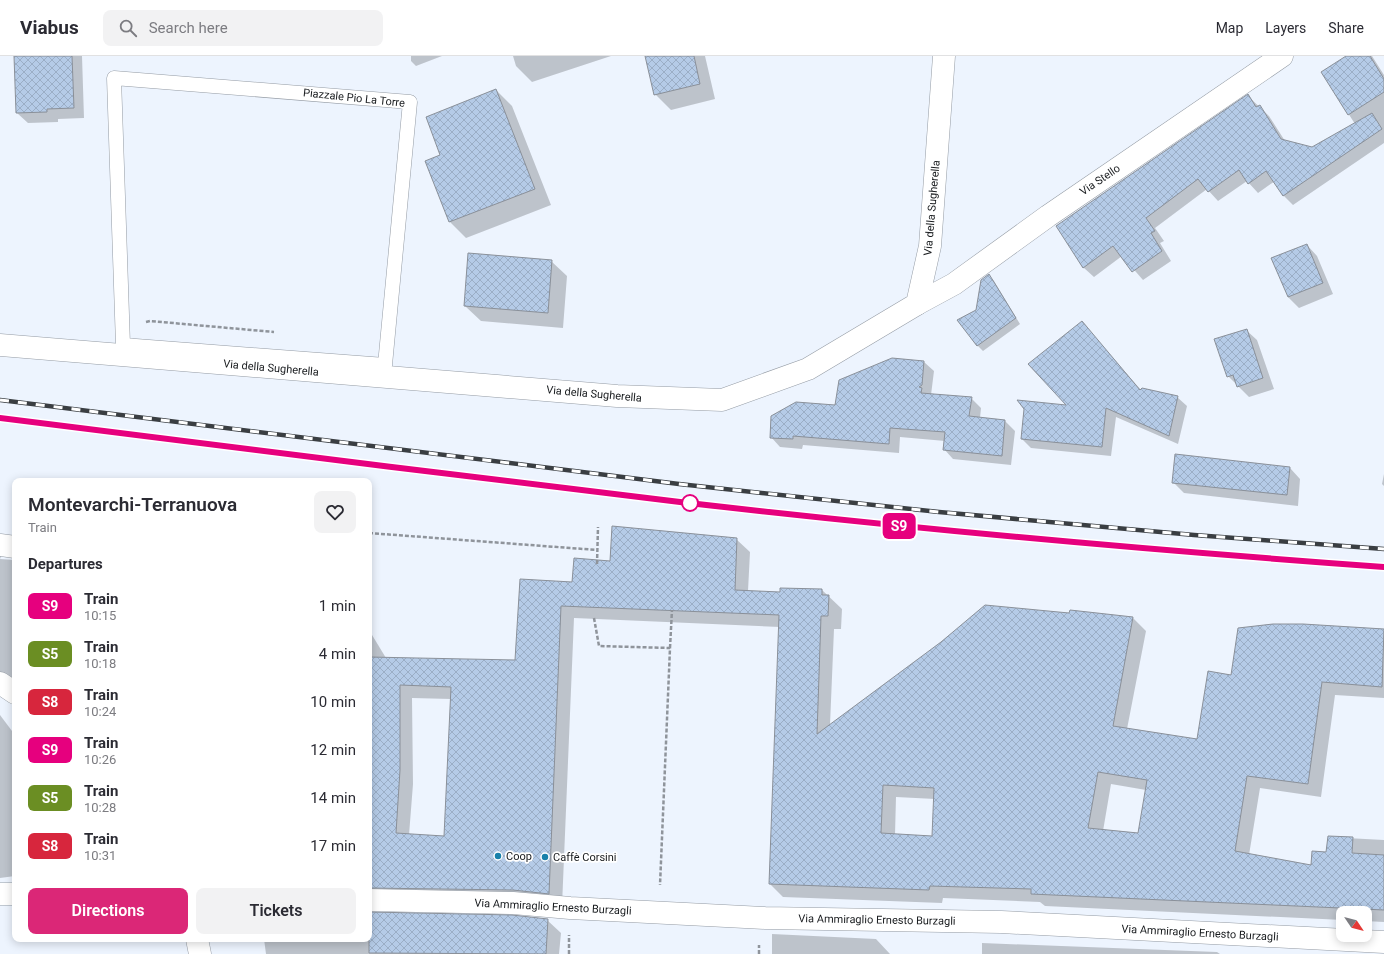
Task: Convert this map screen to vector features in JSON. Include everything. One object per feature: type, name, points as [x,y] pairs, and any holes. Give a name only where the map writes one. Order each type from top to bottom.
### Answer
[{"type":"street","name":"Via della Sugherella","points":[[0,345],[360,376],[470,383],[617,396],[722,400],[808,369],[917,304],[930,246],[944,56]]},
{"type":"street","name":"Via Stello","points":[[917,304],[960,279],[1060,208],[1282,56]]},
{"type":"street","points":[[0,545],[12,547]]},
{"type":"street","points":[[0,683],[12,691]]},
{"type":"street","points":[[0,894],[12,894]]},
{"type":"street","name":"Via Ammiraglio Ernesto Burzagli","points":[[372,900],[513,904],[765,918],[1001,922],[1271,946],[1384,942]]},
{"type":"street","points":[[198,942],[200,954]]},
{"type":"lane","name":"Piazzale Pio La Torre","points":[[114,78],[410,102],[385,365],[123,345],[122,332],[114,78]]},
{"type":"path","points":[[122,332],[150,321],[277,332]]},
{"type":"path","points":[[597,564],[598,527]]},
{"type":"path","points":[[372,533],[597,550]]},
{"type":"path","points":[[659,912],[672,610]]},
{"type":"path","points":[[594,618],[599,646],[670,648]]},
{"type":"path","points":[[759,941],[759,954]]},
{"type":"building","points":[[14,56],[72,56],[74,108],[47,109],[47,112],[16,113]]},
{"type":"building","points":[[645,56],[694,56],[700,84],[654,95]]},
{"type":"building","points":[[1346,56],[1370,56],[1384,79],[1384,92],[1348,115],[1321,72]]},
{"type":"building","points":[[496,89],[535,189],[449,222],[425,161],[440,155],[426,117]]},
{"type":"building","points":[[1248,94],[1256,107],[1260,105],[1281,139],[1312,147],[1372,113],[1382,129],[1283,196],[1266,171],[1248,184],[1239,170],[1208,192],[1198,179],[1146,218],[1155,231],[1151,233],[1162,251],[1132,272],[1113,246],[1083,268],[1056,226]]},
{"type":"building","points":[[1307,244],[1323,283],[1288,297],[1271,258]]},
{"type":"building","points":[[468,253],[552,260],[548,313],[464,306]]},
{"type":"building","points":[[989,274],[1016,318],[977,346],[957,320],[976,310],[981,280]]},
{"type":"building","points":[[1082,321],[1140,390],[1142,388],[1178,396],[1169,436],[1106,408],[1102,447],[1021,439],[1024,409],[1017,400],[1066,405],[1028,364]]},
{"type":"building","points":[[1247,329],[1263,378],[1237,387],[1233,375],[1227,377],[1214,339]]},
{"type":"building","points":[[892,358],[924,361],[922,385],[919,387],[922,388],[921,393],[972,397],[969,416],[1005,420],[1002,456],[943,450],[945,432],[890,428],[889,444],[793,436],[793,439],[770,438],[771,416],[796,402],[835,405],[839,380]]},
{"type":"building","points":[[1175,454],[1290,467],[1287,495],[1172,483]]},
{"type":"building","points":[[612,526],[737,538],[735,590],[780,592],[780,588],[822,589],[822,595],[829,595],[828,616],[821,616],[817,734],[941,642],[985,605],[1069,613],[1070,610],[1133,617],[1113,726],[1197,739],[1208,671],[1231,675],[1238,628],[1273,624],[1303,624],[1384,629],[1382,687],[1322,682],[1308,784],[1247,776],[1235,851],[1311,865],[1312,851],[1326,852],[1328,836],[1353,837],[1352,853],[1384,855],[1384,910],[1372,909],[1372,906],[1336,906],[1336,908],[1031,894],[1031,889],[930,886],[929,890],[769,884],[779,615],[561,606],[549,894],[513,890],[372,888],[372,657],[515,660],[520,579],[572,582],[574,558],[610,561]],"holes":[[[400,685],[451,687],[444,836],[396,833],[400,770]],[[1098,772],[1147,780],[1138,833],[1088,828]],[[883,785],[934,788],[932,836],[881,833]]]},
{"type":"building","points":[[372,912],[512,915],[548,919],[546,954],[369,953],[369,942],[372,942]]},
{"type":"railway","points":[[0,400],[679,484],[939,512],[1194,535],[1384,549]]},
{"type":"railway","points":[[0,418],[510,482],[768,512],[1032,538],[1384,567]]},
{"type":"train","name":"S9","points":[[0,418],[690,503],[937,530],[1192,553],[1384,567]]},
{"type":"place","name":"Coop","points":[[498,856]]},
{"type":"place","name":"Caffè Corsini","points":[[545,857]]}]
